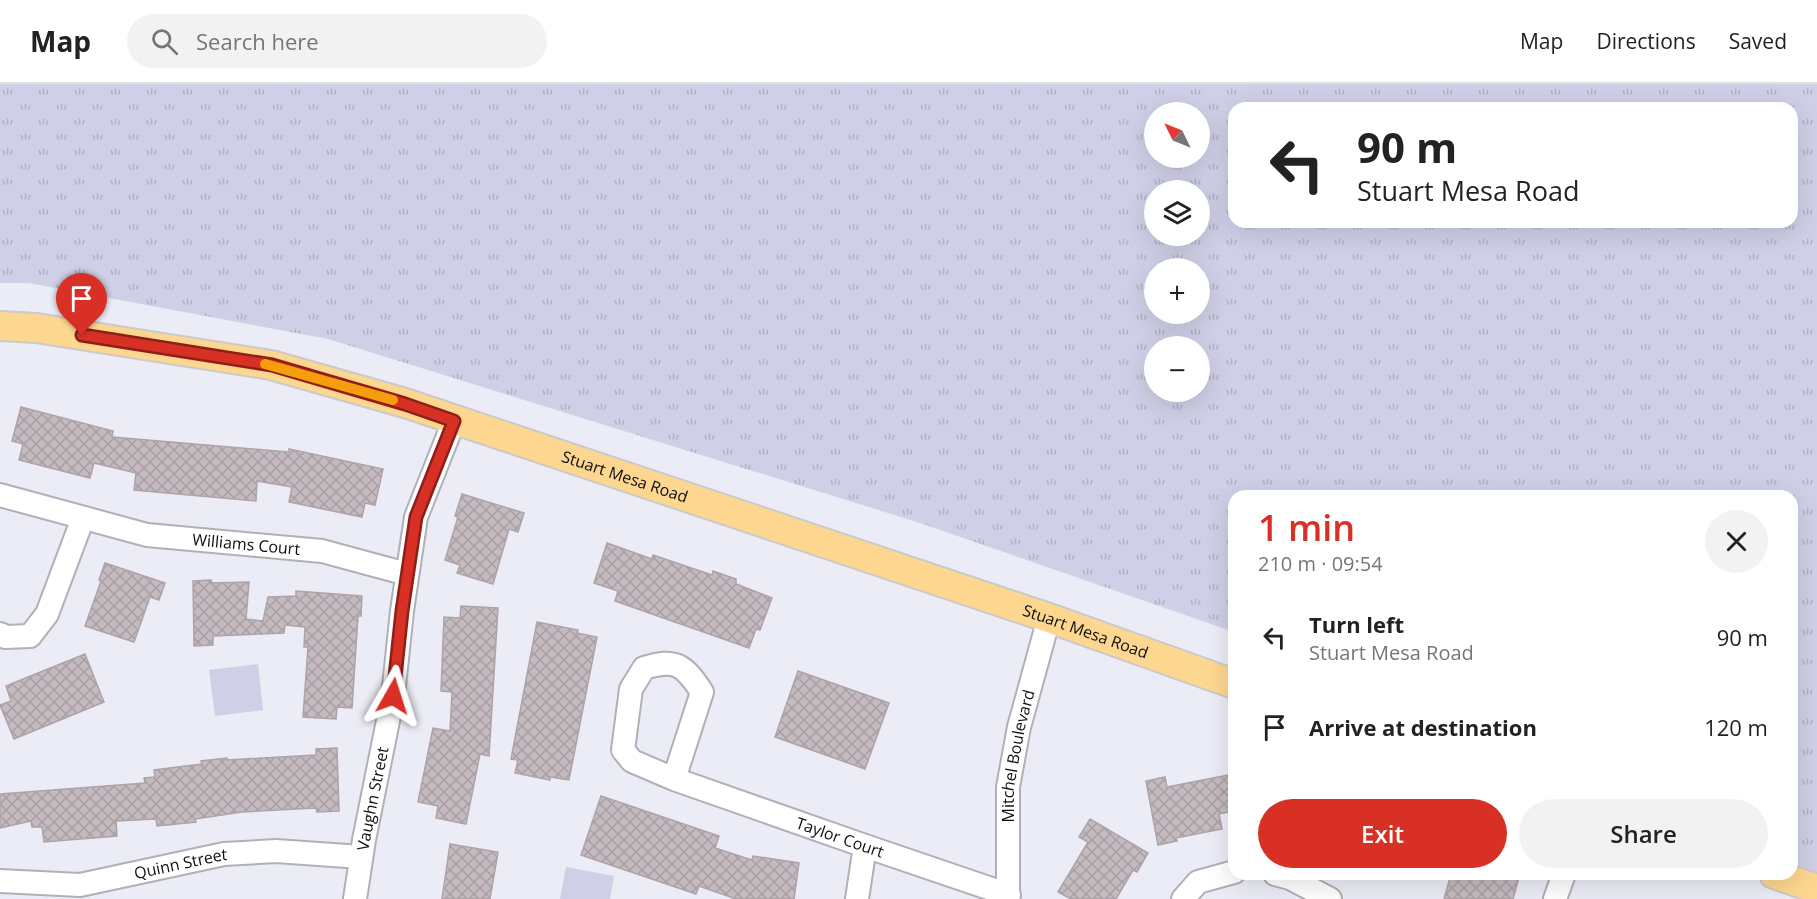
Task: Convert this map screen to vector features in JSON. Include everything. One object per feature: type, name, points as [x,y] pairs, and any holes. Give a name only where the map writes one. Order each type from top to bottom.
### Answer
[{"type":"main road","name":"Stuart Mesa Road","points":[[0,326],[36,328],[272,365],[405,404],[1049,618],[1228,682]]},
{"type":"main road","points":[[1790,880],[1817,890]]},
{"type":"street","name":"Vaughn Street","points":[[355,899],[393,696],[416,517],[454,421]]},
{"type":"street","name":"Williams Court","points":[[0,495],[147,535],[322,551],[407,574]]},
{"type":"street","points":[[0,634],[5,637],[30,636],[47,614],[83,518]]},
{"type":"street","name":"Mitchel Boulevard","points":[[1008,897],[1008,787],[1018,727],[1049,618]]},
{"type":"street","name":"Taylor Court","points":[[674,779],[702,692],[689,673],[674,664],[660,663],[644,668],[631,689],[623,750],[632,761],[674,779],[1008,897]]},
{"type":"street","points":[[857,899],[865,846]]},
{"type":"street","name":"Quinn Street","points":[[0,881],[80,885],[224,854],[276,851],[362,857]]},
{"type":"street","points":[[1183,899],[1198,882],[1228,874]]},
{"type":"street","points":[[1294,880],[1330,899]]},
{"type":"street","points":[[1555,899],[1562,880]]},
{"type":"green space","points":[[0,84],[1817,84],[1817,899],[1801,899],[1772,880],[1798,880],[1798,490],[1228,490],[1228,630],[917,522],[328,339],[29,283],[0,283]]},
{"type":"green space","points":[[258,664],[263,710],[215,716],[209,670]]},
{"type":"green space","points":[[566,867],[614,876],[610,899],[560,899]]},
{"type":"building","points":[[21,407],[113,431],[112,437],[289,452],[289,449],[383,469],[375,505],[365,503],[362,517],[289,502],[292,487],[257,481],[256,501],[134,490],[136,473],[94,463],[90,478],[19,460],[23,444],[12,441]]},
{"type":"building","points":[[462,494],[524,513],[518,532],[509,529],[493,584],[457,573],[460,565],[445,560],[458,517],[455,516]]},
{"type":"building","points":[[607,543],[652,559],[653,555],[712,575],[713,571],[736,579],[736,584],[772,598],[760,630],[756,629],[749,648],[615,601],[618,591],[594,583]]},
{"type":"building","points":[[105,563],[165,583],[159,600],[150,597],[134,642],[85,626]]},
{"type":"building","points":[[211,580],[212,583],[249,582],[246,619],[263,621],[268,597],[296,596],[296,591],[362,596],[361,616],[358,616],[352,708],[337,707],[336,719],[303,717],[308,647],[304,647],[305,627],[285,625],[284,633],[213,636],[213,645],[194,646],[193,581]]},
{"type":"building","points":[[461,606],[498,608],[489,756],[480,754],[466,824],[436,818],[438,806],[418,802],[433,728],[450,731],[452,692],[441,691],[444,617],[460,618]]},
{"type":"building","points":[[537,622],[578,630],[577,633],[597,637],[569,780],[550,777],[550,780],[515,773],[518,760],[511,759]]},
{"type":"building","points":[[85,654],[104,702],[14,739],[0,705],[11,701],[6,686]]},
{"type":"building","points":[[798,671],[889,703],[865,769],[775,737]]},
{"type":"building","points":[[337,748],[339,811],[317,812],[316,808],[242,812],[195,819],[196,822],[157,826],[156,819],[116,821],[117,836],[44,842],[42,827],[32,827],[31,821],[0,828],[0,794],[145,783],[144,778],[155,777],[154,770],[202,764],[201,761],[316,755],[316,749]]},
{"type":"building","points":[[1228,775],[1228,812],[1219,814],[1222,829],[1176,838],[1177,841],[1158,845],[1146,781],[1165,777],[1167,787]]},
{"type":"building","points":[[601,796],[719,836],[715,848],[752,860],[753,856],[799,863],[794,899],[736,899],[699,886],[696,894],[581,855]]},
{"type":"building","points":[[1090,819],[1148,853],[1137,872],[1133,870],[1116,899],[1071,899],[1058,892],[1088,842],[1079,837]]},
{"type":"building","points":[[450,844],[498,852],[490,899],[442,899]]},
{"type":"building","points":[[1449,880],[1518,880],[1513,899],[1444,899]]},
{"type":"slow traffic","points":[[265,364],[393,400]]},
{"type":"route","points":[[82,335],[272,365],[405,404],[454,421],[416,517],[402,611],[393,696]]}]
